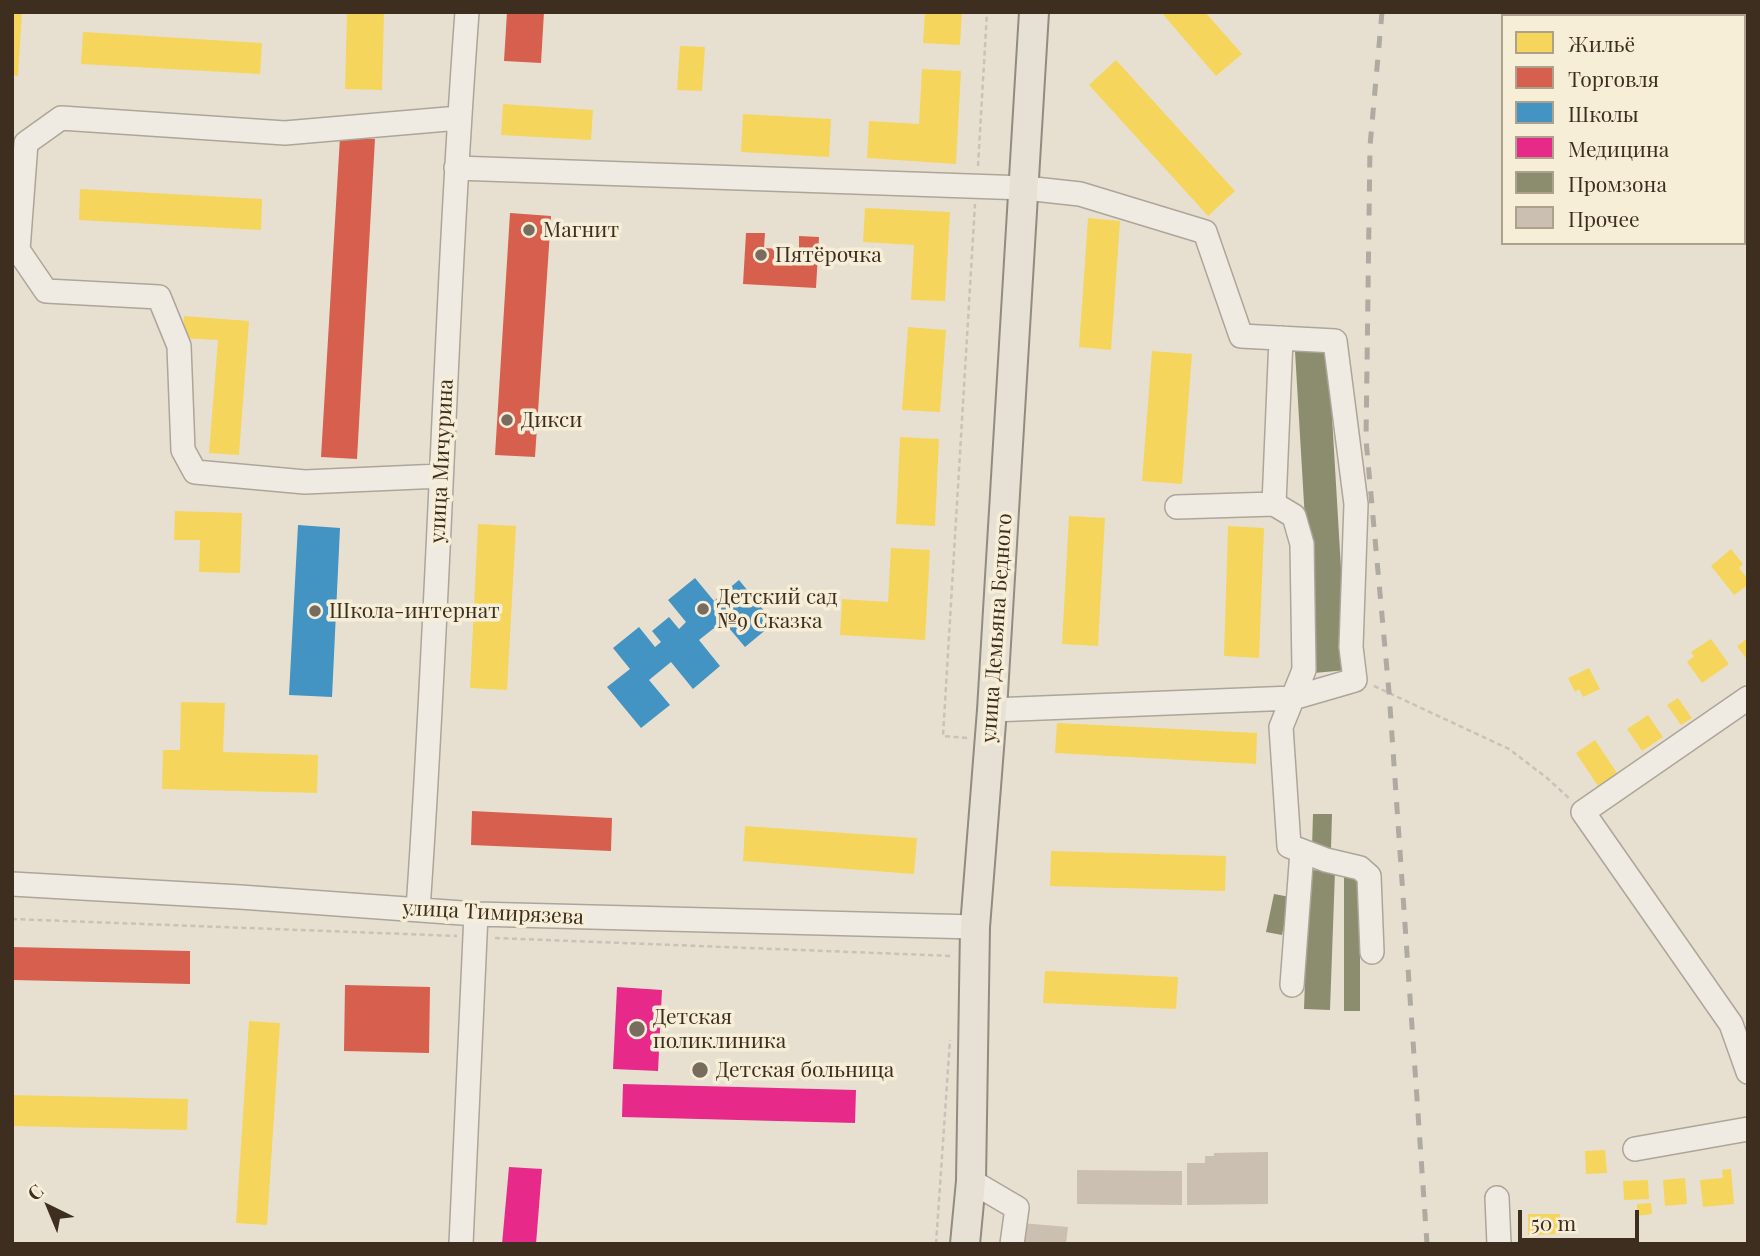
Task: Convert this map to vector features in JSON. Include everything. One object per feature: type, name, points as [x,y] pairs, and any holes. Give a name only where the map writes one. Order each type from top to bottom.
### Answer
[{"type":"main road","name":"улица Демьяна Бедного","points":[[965,1244],[971,1181],[966,927],[992,710],[1034,12]]},
{"type":"street","name":"улица Мичурина","points":[[418,909],[428,771],[456,168],[467,12]]},
{"type":"street","points":[[441,476],[305,482],[195,472],[183,450],[179,346],[159,297],[46,291],[18,250],[26,143],[61,118],[285,133],[459,118]]},
{"type":"street","points":[[456,168],[976,186],[1080,194],[1205,232],[1241,336],[1335,341],[1356,504],[1351,647],[1354,680],[1293,698],[992,710]]},
{"type":"street","points":[[1274,504],[1282,338]]},
{"type":"street","points":[[1177,508],[1274,504],[1294,516],[1302,544],[1304,670],[1281,727],[1289,846],[1326,860],[1360,868],[1369,876],[1372,952]]},
{"type":"street","points":[[1748,698],[1583,812],[1731,1024],[1748,1072]]},
{"type":"street","points":[[1292,985],[1302,850]]},
{"type":"street","name":"улица Тимирязева","points":[[12,884],[476,914],[966,927]]},
{"type":"street","points":[[461,1244],[476,914]]},
{"type":"street","points":[[1635,1149],[1748,1129]]},
{"type":"street","points":[[971,1181],[1017,1208],[1012,1244]]},
{"type":"street","points":[[1497,1198],[1499,1244]]},
{"type":"path","points":[[968,738],[943,736],[987,12]]},
{"type":"path","points":[[1354,680],[1390,692],[1509,749],[1547,778],[1583,812]]},
{"type":"path","points":[[955,956],[966,927]]},
{"type":"path","points":[[936,1244],[950,1038]]},
{"type":"building: Жильё","points":[[12,12],[22,12],[18,76],[12,75]]},
{"type":"building: Жильё","points":[[347,12],[384,12],[382,90],[345,89]]},
{"type":"building: Жильё","points":[[925,12],[962,12],[960,45],[923,43]]},
{"type":"building: Жильё","points":[[1161,12],[1205,12],[1242,54],[1216,76]]},
{"type":"building: Жильё","points":[[83,32],[262,43],[260,74],[81,64]]},
{"type":"building: Жильё","points":[[680,46],[705,47],[702,91],[677,90]]},
{"type":"building: Жильё","points":[[1116,60],[1235,191],[1208,216],[1089,85]]},
{"type":"building: Жильё","points":[[922,69],[961,71],[956,164],[867,158],[869,121],[919,124]]},
{"type":"building: Жильё","points":[[503,104],[593,110],[591,140],[501,135]]},
{"type":"building: Жильё","points":[[743,114],[831,119],[829,157],[741,152]]},
{"type":"building: Жильё","points":[[80,189],[262,199],[261,230],[79,220]]},
{"type":"building: Жильё","points":[[865,208],[950,212],[945,301],[911,300],[914,245],[863,242]]},
{"type":"building: Жильё","points":[[1088,218],[1120,221],[1111,350],[1079,347]]},
{"type":"building: Жильё","points":[[184,316],[249,321],[239,455],[209,453],[218,340],[182,338]]},
{"type":"building: Жильё","points":[[908,327],[946,330],[940,412],[902,410]]},
{"type":"building: Жильё","points":[[1152,351],[1192,354],[1182,484],[1142,481]]},
{"type":"building: Жильё","points":[[900,437],[939,439],[935,526],[896,524]]},
{"type":"building: Жильё","points":[[175,511],[242,513],[240,573],[199,572],[200,540],[174,540]]},
{"type":"building: Жильё","points":[[1069,516],[1105,518],[1098,646],[1062,644]]},
{"type":"building: Жильё","points":[[478,524],[516,526],[507,690],[470,688]]},
{"type":"building: Жильё","points":[[1228,526],[1264,528],[1259,658],[1224,656]]},
{"type":"building: Жильё","points":[[891,548],[930,550],[925,640],[840,635],[842,599],[888,602]]},
{"type":"building: Жильё","points":[[1731,549],[1743,564],[1739,568],[1748,579],[1748,585],[1734,595],[1711,566]]},
{"type":"building: Жильё","points":[[1748,638],[1748,661],[1737,646]]},
{"type":"building: Жильё","points":[[1711,639],[1729,664],[1702,683],[1687,662],[1694,656],[1691,652]]},
{"type":"building: Жильё","points":[[1589,668],[1600,689],[1583,697],[1579,689],[1575,692],[1568,678]]},
{"type":"building: Жильё","points":[[1678,698],[1692,718],[1681,725],[1667,705]]},
{"type":"building: Жильё","points":[[181,702],[225,703],[223,752],[318,755],[317,793],[162,789],[163,750],[180,750]]},
{"type":"building: Жильё","points":[[1648,715],[1663,737],[1642,751],[1627,729]]},
{"type":"building: Жильё","points":[[1057,723],[1257,733],[1256,764],[1055,753]]},
{"type":"building: Жильё","points":[[1595,740],[1617,773],[1598,786],[1576,753]]},
{"type":"building: Жильё","points":[[745,826],[917,838],[914,874],[743,861]]},
{"type":"building: Жильё","points":[[1051,851],[1226,856],[1225,891],[1050,886]]},
{"type":"building: Жильё","points":[[1045,971],[1178,977],[1176,1009],[1043,1003]]},
{"type":"building: Жильё","points":[[249,1021],[280,1023],[267,1225],[236,1223]]},
{"type":"building: Жильё","points":[[12,1095],[188,1099],[187,1130],[12,1126]]},
{"type":"building: Жильё","points":[[1605,1150],[1607,1173],[1586,1174],[1585,1151]]},
{"type":"building: Жильё","points":[[1731,1169],[1734,1204],[1703,1207],[1700,1180],[1723,1178],[1722,1170]]},
{"type":"building: Жильё","points":[[1685,1178],[1687,1204],[1665,1206],[1663,1180]]},
{"type":"building: Жильё","points":[[1648,1180],[1649,1199],[1624,1200],[1623,1181]]},
{"type":"building: Жильё","points":[[1651,1203],[1652,1214],[1637,1216],[1637,1204]]},
{"type":"building: Жильё","points":[[1528,1214],[1560,1214],[1561,1234],[1528,1235]]},
{"type":"building: Торговля","points":[[507,12],[544,12],[541,63],[504,61]]},
{"type":"building: Торговля","points":[[340,137],[375,139],[357,459],[321,457]]},
{"type":"building: Торговля","points":[[510,213],[551,216],[535,457],[495,455]]},
{"type":"building: Торговля","points":[[746,233],[765,233],[764,248],[799,250],[799,236],[819,237],[816,288],[743,284]]},
{"type":"building: Торговля","points":[[472,811],[612,818],[611,851],[471,845]]},
{"type":"building: Торговля","points":[[12,947],[190,951],[190,984],[12,980]]},
{"type":"building: Торговля","points":[[345,985],[430,987],[429,1053],[344,1051]]},
{"type":"building: Школы","name":"Школа-интернат","points":[[298,525],[340,528],[332,697],[289,695]]},
{"type":"building: Школы","points":[[695,578],[714,601],[739,580],[774,623],[745,647],[723,621],[699,640],[720,666],[693,689],[671,662],[649,680],[670,705],[641,728],[607,687],[630,669],[613,648],[639,627],[655,647],[661,642],[652,631],[669,617],[679,629],[686,622],[668,600]]},
{"type":"building: Медицина","points":[[617,987],[662,990],[658,1071],[613,1069]]},
{"type":"building: Медицина","points":[[623,1084],[856,1090],[855,1123],[622,1117]]},
{"type":"building: Медицина","points":[[509,1167],[542,1169],[536,1244],[502,1244]]},
{"type":"building: Промзона","points":[[1328,349],[1347,670],[1314,673],[1295,351]]},
{"type":"building: Промзона","points":[[1313,814],[1332,814],[1331,849],[1312,848]]},
{"type":"building: Промзона","points":[[1309,870],[1335,871],[1330,1010],[1304,1009]]},
{"type":"building: Промзона","points":[[1344,875],[1360,875],[1360,1011],[1344,1011]]},
{"type":"building: Промзона","points":[[1274,894],[1290,897],[1282,935],[1266,932]]},
{"type":"building: Прочее","points":[[1268,1152],[1268,1204],[1187,1205],[1187,1163],[1205,1163],[1205,1156],[1214,1156],[1214,1153]]},
{"type":"building: Прочее","points":[[1077,1170],[1182,1171],[1182,1205],[1077,1204]]},
{"type":"building: Прочее","points":[[1021,1223],[1068,1227],[1066,1244],[1019,1244]]},
{"type":"railway","points":[[1382,12],[1370,146],[1366,440],[1389,692],[1427,1244]]},
{"type":"place","name":"Магнит","points":[[529,230]]},
{"type":"place","name":"Пятёрочка","points":[[761,255]]},
{"type":"place","name":"Дикси","points":[[507,420]]},
{"type":"place","name":"Детский сад №9 Сказка","points":[[703,609]]},
{"type":"place","name":"Школа-интернат","points":[[315,611]]},
{"type":"place","name":"Детская поликлиника","points":[[637,1029]]},
{"type":"place","name":"Детская больница","points":[[700,1070]]}]
